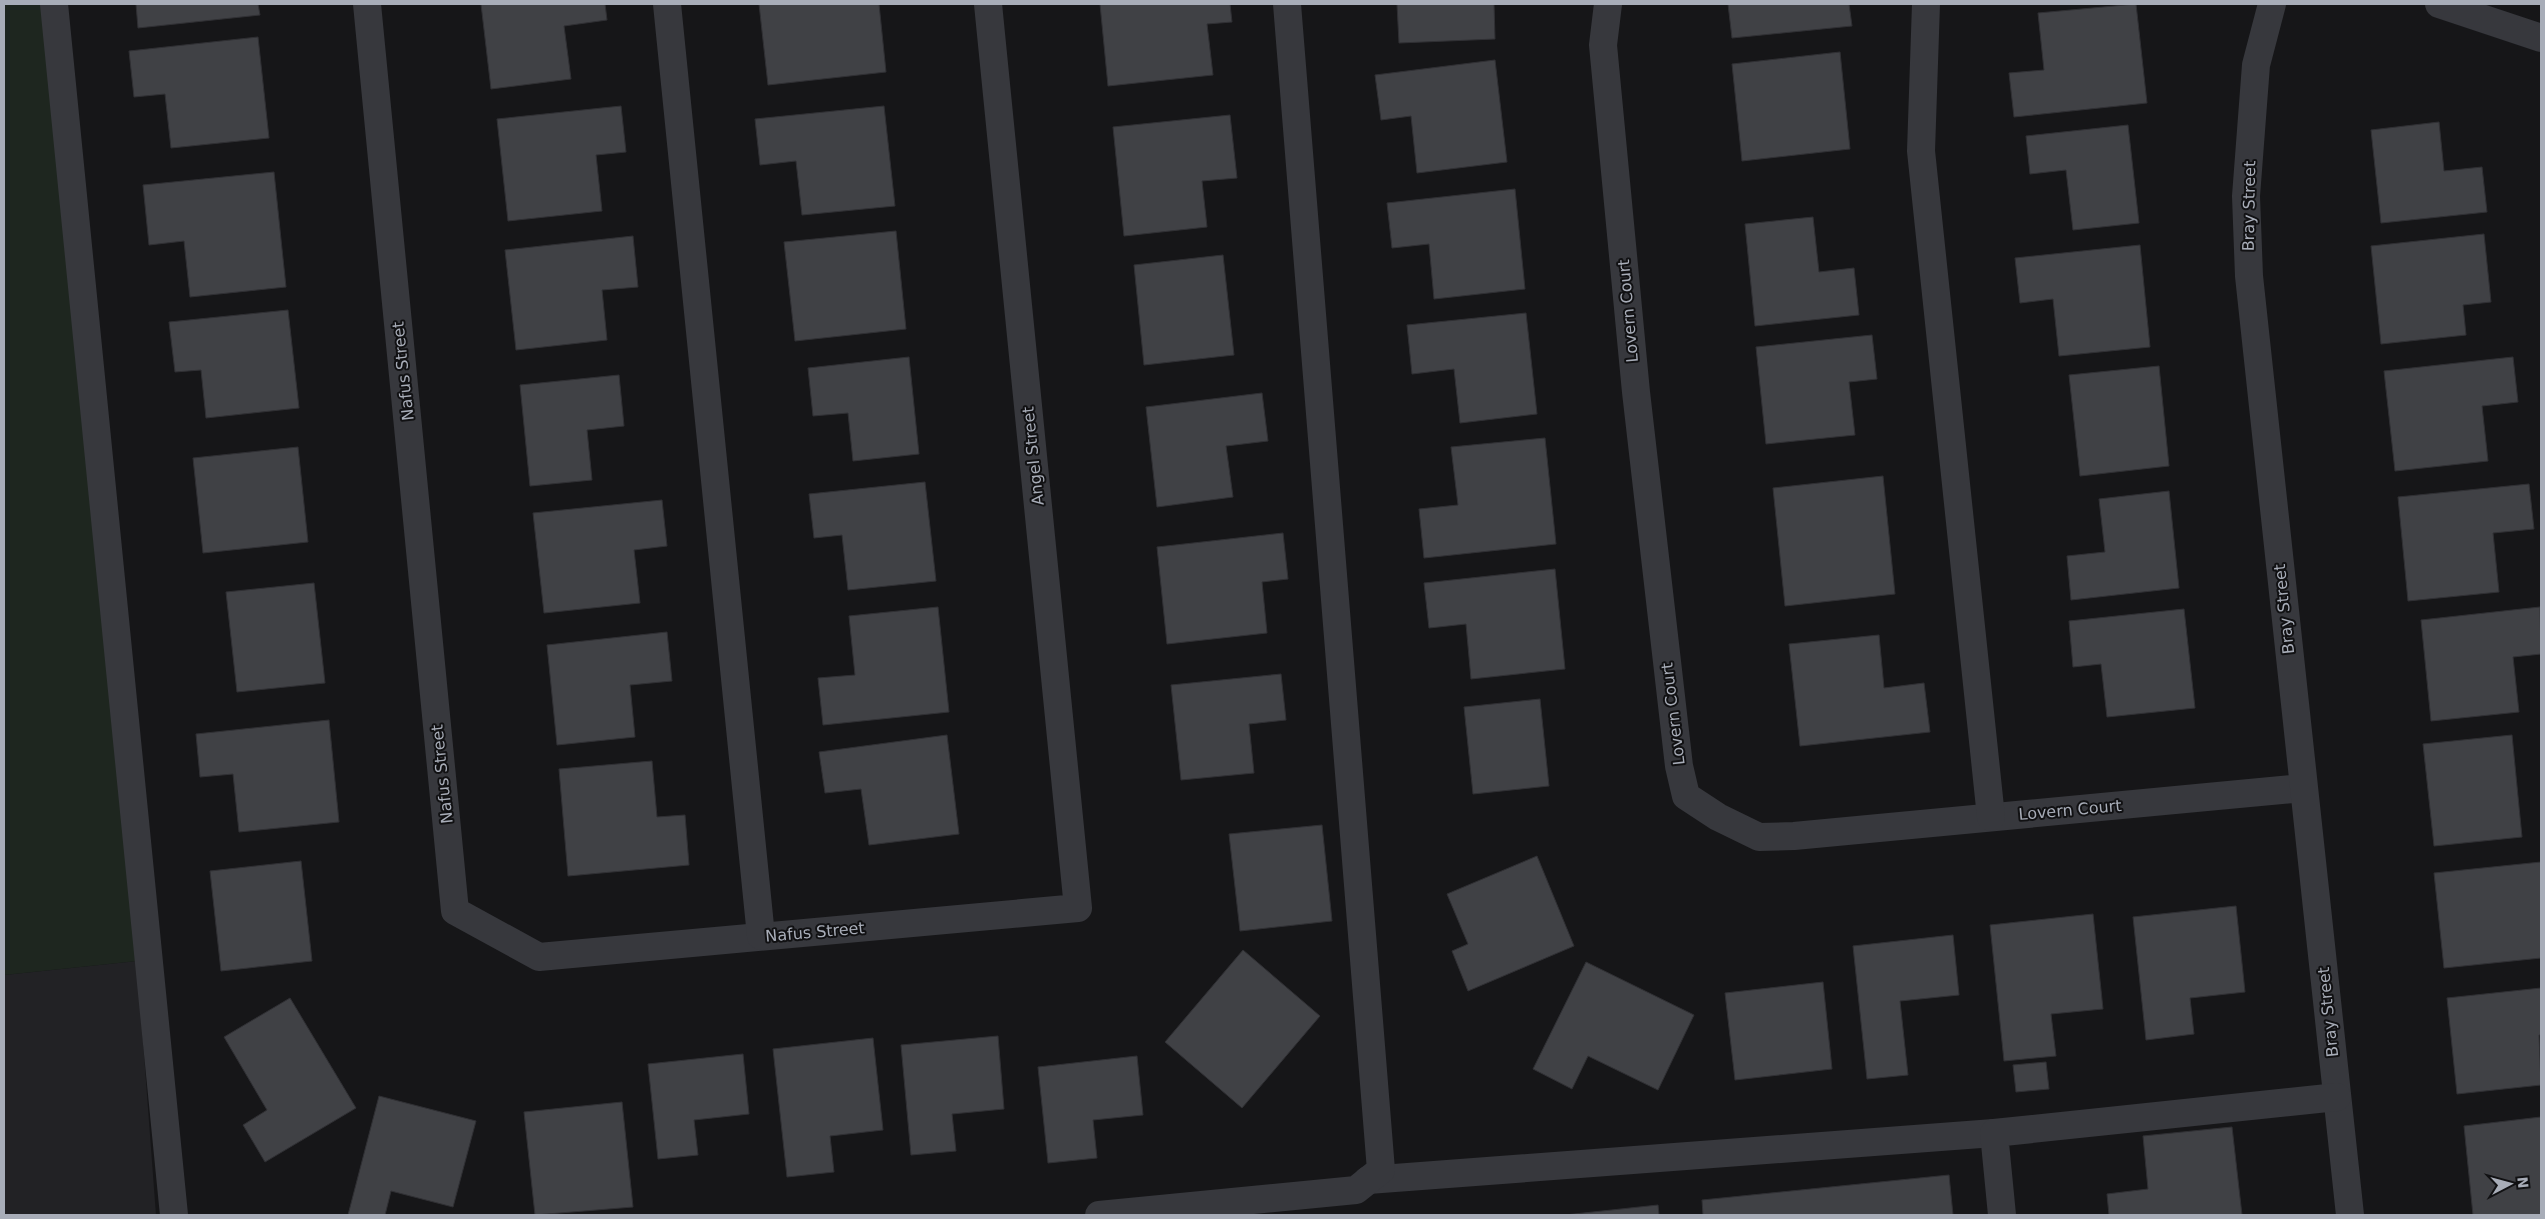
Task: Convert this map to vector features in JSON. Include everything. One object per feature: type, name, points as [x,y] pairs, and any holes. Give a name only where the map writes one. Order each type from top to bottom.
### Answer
[{"type":"street","points":[[54,4],[174,1215]]},
{"type":"street","name":"Nafus Street","points":[[368,4],[455,911],[539,957],[1078,908]]},
{"type":"street","points":[[667,4],[761,936]]},
{"type":"street","name":"Angel Street","points":[[988,4],[1078,908]]},
{"type":"street","points":[[1099,1215],[1356,1190],[1380,1170],[1287,4]]},
{"type":"street","name":"Lovern Court","points":[[1608,4],[1603,44],[1635,382],[1679,766],[1686,796],[1718,817],[1759,837],[1794,836],[2304,788]]},
{"type":"street","points":[[1926,4],[1921,151],[1991,817]]},
{"type":"street","name":"Bray Street","points":[[2272,4],[2256,65],[2246,196],[2248,256],[2350,1215]]},
{"type":"street","points":[[2439,4],[2541,38]]},
{"type":"street","points":[[1368,1180],[1994,1133],[2337,1097]]},
{"type":"street","points":[[1994,1133],[2002,1215]]},
{"type":"shaded area","points":[[4,4],[51,4],[137,961],[4,975]]},
{"type":"shaded area","points":[[137,961],[156,1215],[4,1215],[4,975]]},
{"type":"building","points":[[136,4],[258,4],[260,15],[138,28]]},
{"type":"building","points":[[481,4],[605,4],[607,20],[564,26],[571,79],[491,89]]},
{"type":"building","points":[[759,4],[879,4],[886,72],[768,85]]},
{"type":"building","points":[[1100,4],[1230,4],[1232,22],[1207,24],[1213,75],[1108,86]]},
{"type":"building","points":[[1397,4],[1494,4],[1495,39],[1399,43]]},
{"type":"building","points":[[1728,4],[1849,4],[1852,26],[1732,38]]},
{"type":"building","points":[[2136,4],[2147,103],[2014,117],[2009,73],[2044,70],[2038,13]]},
{"type":"building","points":[[258,37],[269,138],[171,148],[165,94],[134,97],[129,51]]},
{"type":"building","points":[[1840,52],[1850,149],[1742,161],[1732,64]]},
{"type":"building","points":[[1495,60],[1507,162],[1417,173],[1411,116],[1381,120],[1375,75]]},
{"type":"building","points":[[621,106],[626,152],[596,155],[602,211],[508,221],[497,119]]},
{"type":"building","points":[[884,106],[895,206],[802,215],[796,161],[760,165],[755,119]]},
{"type":"building","points":[[1230,115],[1237,178],[1202,181],[1207,227],[1124,236],[1113,127]]},
{"type":"building","points":[[2439,122],[2444,171],[2482,167],[2487,212],[2381,223],[2371,130]]},
{"type":"building","points":[[2128,125],[2139,223],[2073,230],[2066,170],[2030,174],[2026,136]]},
{"type":"building","points":[[274,172],[286,287],[190,297],[184,241],[149,245],[143,185]]},
{"type":"building","points":[[1515,189],[1525,289],[1434,299],[1429,244],[1392,248],[1387,203]]},
{"type":"building","points":[[1813,217],[1819,272],[1854,268],[1859,315],[1755,326],[1745,224]]},
{"type":"building","points":[[896,231],[906,329],[795,341],[784,242]]},
{"type":"building","points":[[2484,234],[2491,302],[2463,305],[2466,335],[2381,344],[2371,246]]},
{"type":"building","points":[[633,236],[638,287],[602,290],[607,340],[516,350],[505,250]]},
{"type":"building","points":[[2140,245],[2150,347],[2059,356],[2053,299],[2020,303],[2015,258]]},
{"type":"building","points":[[1223,255],[1234,355],[1144,365],[1134,265]]},
{"type":"building","points":[[288,310],[299,408],[206,418],[201,370],[175,372],[169,322]]},
{"type":"building","points":[[1526,313],[1537,414],[1460,423],[1454,369],[1412,374],[1407,325]]},
{"type":"building","points":[[1872,335],[1877,379],[1849,382],[1855,435],[1766,444],[1756,347]]},
{"type":"building","points":[[909,357],[919,454],[853,461],[848,413],[813,416],[808,368]]},
{"type":"building","points":[[2513,357],[2518,402],[2482,406],[2488,461],[2395,471],[2384,371]]},
{"type":"building","points":[[2159,366],[2169,466],[2080,476],[2069,375]]},
{"type":"building","points":[[619,375],[624,426],[587,430],[592,480],[530,486],[520,385]]},
{"type":"building","points":[[1262,393],[1268,441],[1226,446],[1233,497],[1157,507],[1146,407]]},
{"type":"building","points":[[1545,438],[1556,544],[1424,558],[1419,509],[1458,505],[1451,447]]},
{"type":"building","points":[[298,447],[308,542],[203,553],[193,458]]},
{"type":"building","points":[[1883,476],[1895,594],[1785,606],[1773,488]]},
{"type":"building","points":[[925,482],[936,581],[848,590],[842,535],[814,538],[809,494]]},
{"type":"building","points":[[2529,484],[2534,529],[2493,533],[2499,592],[2408,601],[2398,497]]},
{"type":"building","points":[[2169,491],[2179,588],[2071,600],[2067,556],[2105,552],[2099,499]]},
{"type":"building","points":[[662,500],[667,546],[634,550],[640,603],[544,613],[533,513]]},
{"type":"building","points":[[1283,533],[1288,579],[1262,582],[1267,633],[1167,644],[1157,547]]},
{"type":"building","points":[[1555,569],[1565,669],[1471,679],[1466,624],[1429,628],[1424,583]]},
{"type":"building","points":[[314,583],[325,683],[237,692],[226,592]]},
{"type":"building","points":[[938,607],[949,712],[823,725],[818,678],[855,675],[849,616]]},
{"type":"building","points":[[2540,607],[2541,654],[2513,657],[2519,712],[2431,721],[2421,620]]},
{"type":"building","points":[[2184,609],[2195,708],[2107,717],[2101,664],[2073,667],[2069,621]]},
{"type":"building","points":[[667,632],[672,681],[630,685],[635,737],[557,745],[547,645]]},
{"type":"building","points":[[1879,635],[1884,688],[1924,683],[1930,732],[1800,746],[1789,644]]},
{"type":"building","points":[[1281,674],[1286,720],[1249,724],[1254,773],[1181,780],[1171,685]]},
{"type":"building","points":[[1540,699],[1549,786],[1473,794],[1464,707]]},
{"type":"building","points":[[329,720],[339,822],[239,832],[233,774],[200,777],[196,734]]},
{"type":"building","points":[[947,735],[959,834],[869,845],[861,789],[825,793],[819,752]]},
{"type":"building","points":[[2512,735],[2522,837],[2434,846],[2423,744]]},
{"type":"building","points":[[652,761],[657,817],[685,815],[689,865],[568,876],[559,769]]},
{"type":"building","points":[[1322,825],[1332,921],[1240,931],[1229,834]]},
{"type":"building","points":[[1537,856],[1574,946],[1468,991],[1452,951],[1468,944],[1447,894]]},
{"type":"building","points":[[301,861],[312,961],[221,971],[210,871]]},
{"type":"building","points":[[2541,862],[2541,958],[2444,968],[2434,873]]},
{"type":"building","points":[[2236,906],[2245,992],[2190,998],[2194,1034],[2146,1040],[2133,917]]},
{"type":"building","points":[[2093,914],[2103,1009],[2051,1014],[2056,1056],[2004,1061],[1990,925]]},
{"type":"building","points":[[1953,935],[1959,995],[1900,1001],[1908,1075],[1867,1079],[1853,946]]},
{"type":"building","points":[[1243,950],[1320,1016],[1242,1108],[1165,1042]]},
{"type":"building","points":[[1586,962],[1694,1015],[1658,1090],[1588,1056],[1572,1089],[1533,1069]]},
{"type":"building","points":[[1823,982],[1832,1069],[1735,1080],[1725,993]]},
{"type":"building","points":[[2541,988],[2541,1035],[2539,1035],[2541,1085],[2457,1094],[2447,998]]},
{"type":"building","points":[[290,998],[356,1108],[265,1162],[243,1125],[267,1110],[224,1037]]},
{"type":"building","points":[[998,1036],[1004,1109],[952,1114],[956,1151],[911,1155],[901,1045]]},
{"type":"building","points":[[873,1038],[883,1130],[830,1136],[834,1172],[787,1177],[773,1049]]},
{"type":"building","points":[[743,1054],[749,1114],[694,1120],[698,1155],[658,1159],[648,1064]]},
{"type":"building","points":[[1137,1056],[1143,1115],[1093,1120],[1097,1158],[1048,1163],[1038,1067]]},
{"type":"building","points":[[2046,1062],[2049,1089],[2016,1092],[2013,1065]]},
{"type":"building","points":[[379,1096],[476,1121],[453,1207],[391,1191],[385,1215],[348,1215]]},
{"type":"building","points":[[622,1102],[633,1207],[535,1215],[524,1112]]},
{"type":"building","points":[[2541,1117],[2541,1215],[2473,1215],[2464,1126]]},
{"type":"building","points":[[2232,1127],[2242,1215],[2109,1215],[2107,1194],[2148,1189],[2143,1136]]},
{"type":"building","points":[[1949,1175],[1953,1215],[1703,1215],[1702,1200]]},
{"type":"building","points":[[1658,1205],[1659,1215],[1565,1215]]}]
